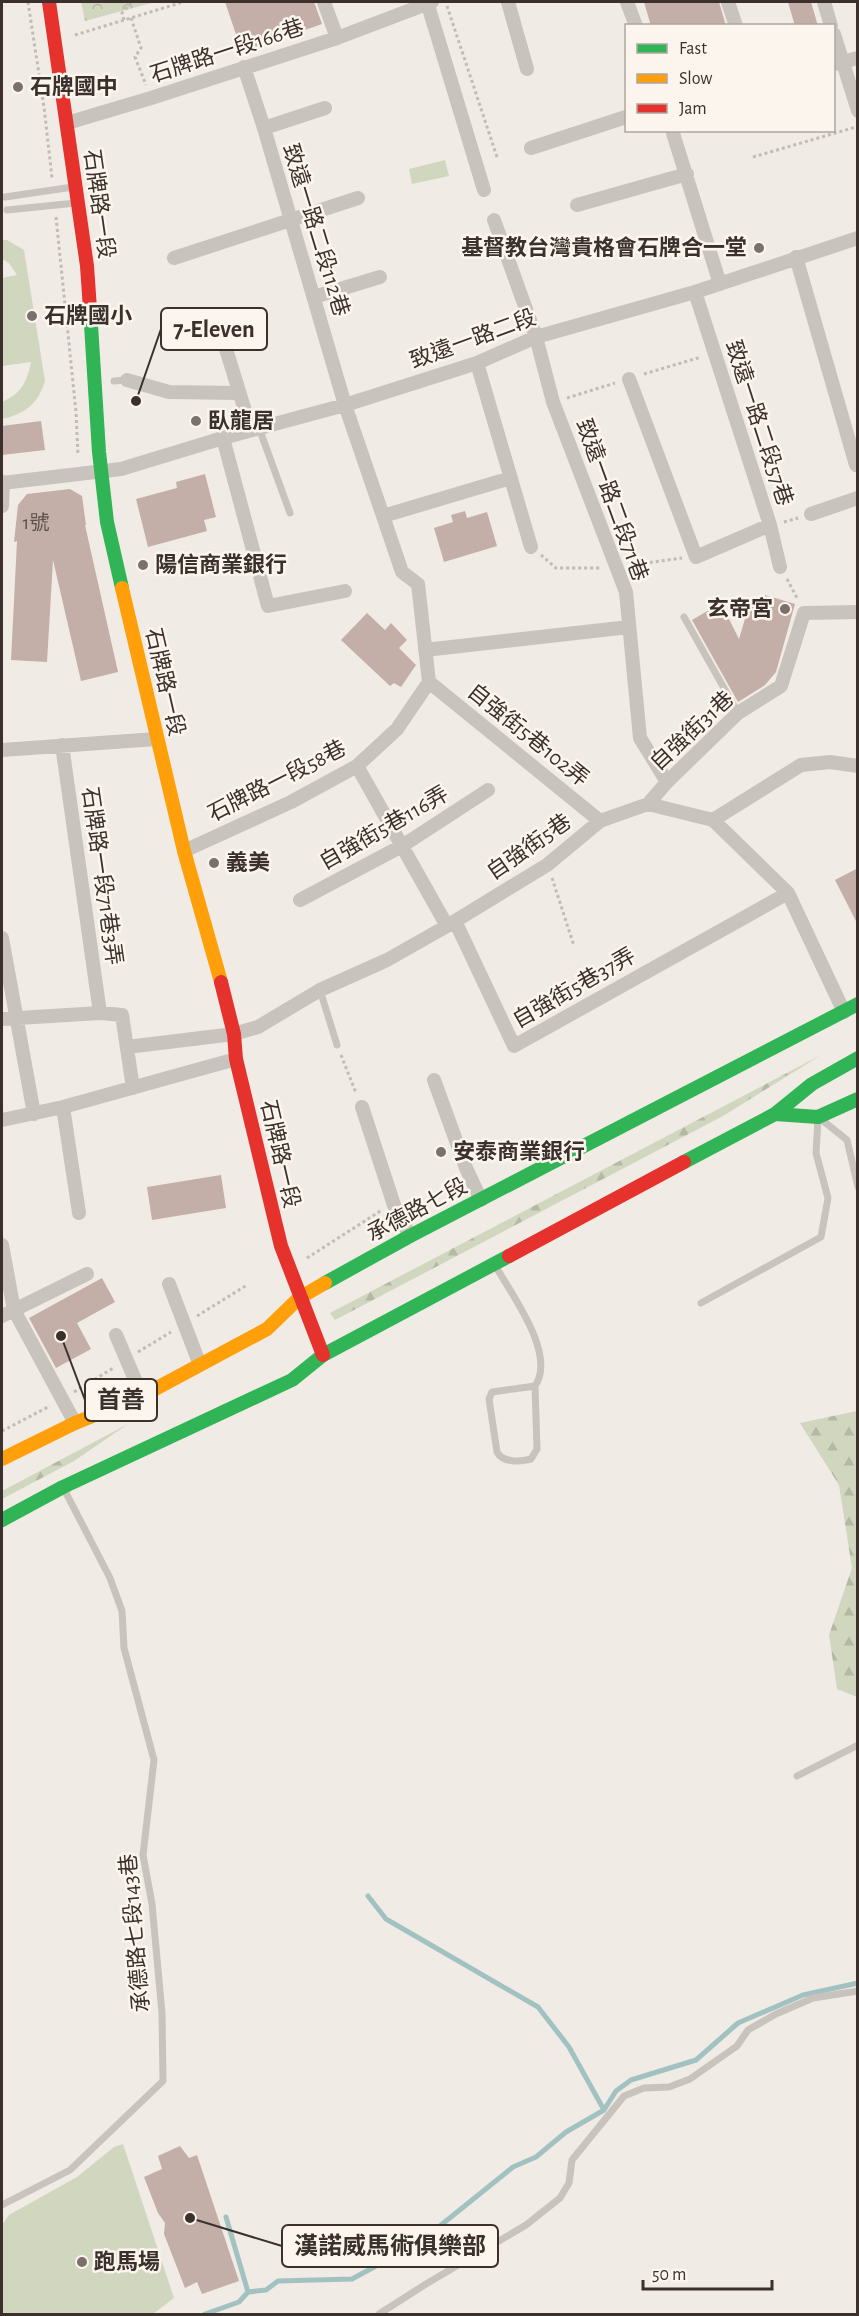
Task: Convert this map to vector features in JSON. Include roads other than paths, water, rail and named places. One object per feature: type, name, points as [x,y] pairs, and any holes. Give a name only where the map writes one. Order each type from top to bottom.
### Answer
[{"type":"main road","name":"石牌路一段","points":[[50,2],[87,266],[101,471],[107,522],[156,739],[234,1034],[237,1059],[281,1246],[322,1355]]},
{"type":"main road","name":"承德路七段","points":[[2,1459],[75,1423],[142,1396],[267,1329],[299,1298],[410,1236],[858,1004]]},
{"type":"main road","points":[[2,1520],[63,1487],[292,1380],[322,1355],[775,1114],[812,1084],[858,1058]]},
{"type":"main road","points":[[775,1114],[818,1116],[858,1099]]},
{"type":"street","points":[[324,2],[337,38]]},
{"type":"street","name":"石牌路一段166巷","points":[[67,123],[337,38],[429,2]]},
{"type":"street","points":[[429,2],[484,190]]},
{"type":"street","points":[[508,2],[527,69]]},
{"type":"street","points":[[627,2],[635,24]]},
{"type":"street","points":[[728,2],[735,24]]},
{"type":"street","points":[[824,2],[830,24]]},
{"type":"street","points":[[835,41],[838,63],[858,111]]},
{"type":"street","points":[[838,63],[858,58]]},
{"type":"street","name":"致遠一路二段112巷","points":[[244,68],[264,128],[345,405],[402,572],[418,584],[424,650]]},
{"type":"street","points":[[264,128],[325,108]]},
{"type":"street","points":[[531,148],[625,118]]},
{"type":"street","points":[[673,132],[720,284]]},
{"type":"street","points":[[577,205],[687,174]]},
{"type":"street","points":[[174,258],[358,198]]},
{"type":"street","name":"致遠一路二段71巷","points":[[494,220],[536,337],[554,402],[626,592],[640,738],[667,782]]},
{"type":"street","name":"致遠一路二段","points":[[2,482],[122,469],[345,405],[477,363],[536,337],[695,292],[858,238]]},
{"type":"street","points":[[796,257],[856,465]]},
{"type":"street","points":[[314,297],[380,277]]},
{"type":"street","name":"致遠一路二段57巷","points":[[695,292],[770,525],[780,567]]},
{"type":"street","points":[[217,320],[238,393],[255,429]]},
{"type":"street","points":[[477,363],[531,547]]},
{"type":"street","points":[[629,379],[696,557],[770,525]]},
{"type":"street","points":[[121,380],[169,392],[238,393]]},
{"type":"street","points":[[224,438],[268,606],[345,591]]},
{"type":"street","points":[[383,516],[511,477]]},
{"type":"street","points":[[2,482],[2,506]]},
{"type":"street","points":[[811,514],[858,498]]},
{"type":"street","name":"自強街31巷","points":[[648,804],[667,782],[738,713],[781,686],[804,613],[858,612]]},
{"type":"street","points":[[429,682],[424,650],[629,627]]},
{"type":"street","name":"石牌路一段58巷","points":[[184,851],[291,802],[357,766],[397,729],[429,682]]},
{"type":"street","name":"自強街5巷102弄","points":[[429,682],[600,821]]},
{"type":"street","points":[[2,750],[156,739]]},
{"type":"street","name":"石牌路一段71巷3弄","points":[[62,745],[100,1013]]},
{"type":"street","points":[[713,820],[801,765],[830,762],[858,766]]},
{"type":"street","points":[[357,766],[402,846],[451,923]]},
{"type":"street","name":"自強街5巷116弄","points":[[300,900],[402,846],[488,790]]},
{"type":"street","points":[[648,804],[713,820],[789,893],[844,1012]]},
{"type":"street","name":"自強街5巷","points":[[127,1047],[234,1034],[258,1027],[320,990],[387,960],[451,923],[547,865],[600,821],[648,804]]},
{"type":"street","name":"自強街5巷37弄","points":[[451,923],[514,1046],[789,893]]},
{"type":"street","points":[[2,938],[34,1114]]},
{"type":"street","points":[[2,1019],[100,1013],[122,1015],[133,1088]]},
{"type":"street","points":[[2,1120],[63,1107],[237,1059]]},
{"type":"street","points":[[434,1080],[466,1168],[481,1200]]},
{"type":"street","points":[[63,1107],[79,1213]]},
{"type":"street","points":[[362,1107],[394,1205],[410,1236]]},
{"type":"street","points":[[2,1245],[14,1310],[75,1423]]},
{"type":"street","points":[[2,1316],[87,1274]]},
{"type":"street","points":[[169,1284],[200,1365]]},
{"type":"street","points":[[116,1335],[142,1396]]},
{"type":"lane","points":[[5,197],[76,187]]},
{"type":"lane","points":[[7,210],[79,202]]},
{"type":"lane","points":[[255,429],[290,513]]},
{"type":"lane","points":[[684,617],[738,713]]},
{"type":"lane","points":[[320,990],[337,1045]]},
{"type":"lane","points":[[818,1116],[847,1140],[858,1187]]},
{"type":"lane","points":[[701,1303],[821,1237],[828,1198],[816,1153],[818,1116]]},
{"type":"lane","points":[[494,1264],[529,1324],[542,1366],[540,1378],[535,1386],[537,1449],[531,1459],[505,1460],[497,1452],[489,1399],[492,1392],[535,1386]]},
{"type":"lane","name":"承德路七段143巷","points":[[2,2205],[70,2169],[163,2081],[162,2013],[154,1926],[143,1855],[154,1760],[124,1648],[122,1611],[110,1578],[63,1487]]},
{"type":"lane","points":[[797,1776],[858,1744]]},
{"type":"lane","points":[[379,2314],[526,2225],[560,2198],[569,2183],[572,2160],[624,2096],[644,2088],[669,2087],[690,2079],[737,2046],[748,2030],[776,2014],[813,1998],[858,1990]]},
{"type":"waterway","points":[[368,1896],[386,1919],[538,2007],[569,2047],[604,2110],[616,2091],[631,2080],[696,2060],[738,2023],[803,1995],[858,1983]]},
{"type":"waterway","points":[[205,2314],[239,2302],[248,2292],[266,2290],[278,2281],[352,2279],[400,2253],[441,2225],[513,2167],[536,2157],[566,2132],[604,2110]]},
{"type":"waterway","points":[[226,2217],[248,2292]]},
{"type":"place","name":"石牌國中","points":[[18,87]]},
{"type":"place","name":"基督教台灣貴格會石牌合一堂","points":[[759,248]]},
{"type":"place","name":"石牌國小","points":[[32,316]]},
{"type":"place","name":"7-Eleven","points":[[136,401]]},
{"type":"place","name":"臥龍居","points":[[196,421]]},
{"type":"place","name":"陽信商業銀行","points":[[143,565]]},
{"type":"place","name":"玄帝宮","points":[[785,609]]},
{"type":"place","name":"義美","points":[[214,863]]},
{"type":"place","name":"安泰商業銀行","points":[[441,1152]]},
{"type":"place","name":"首善","points":[[61,1336]]},
{"type":"place","name":"漢諾威馬術俱樂部","points":[[190,2218]]},
{"type":"place","name":"跑馬場","points":[[82,2262]]}]
